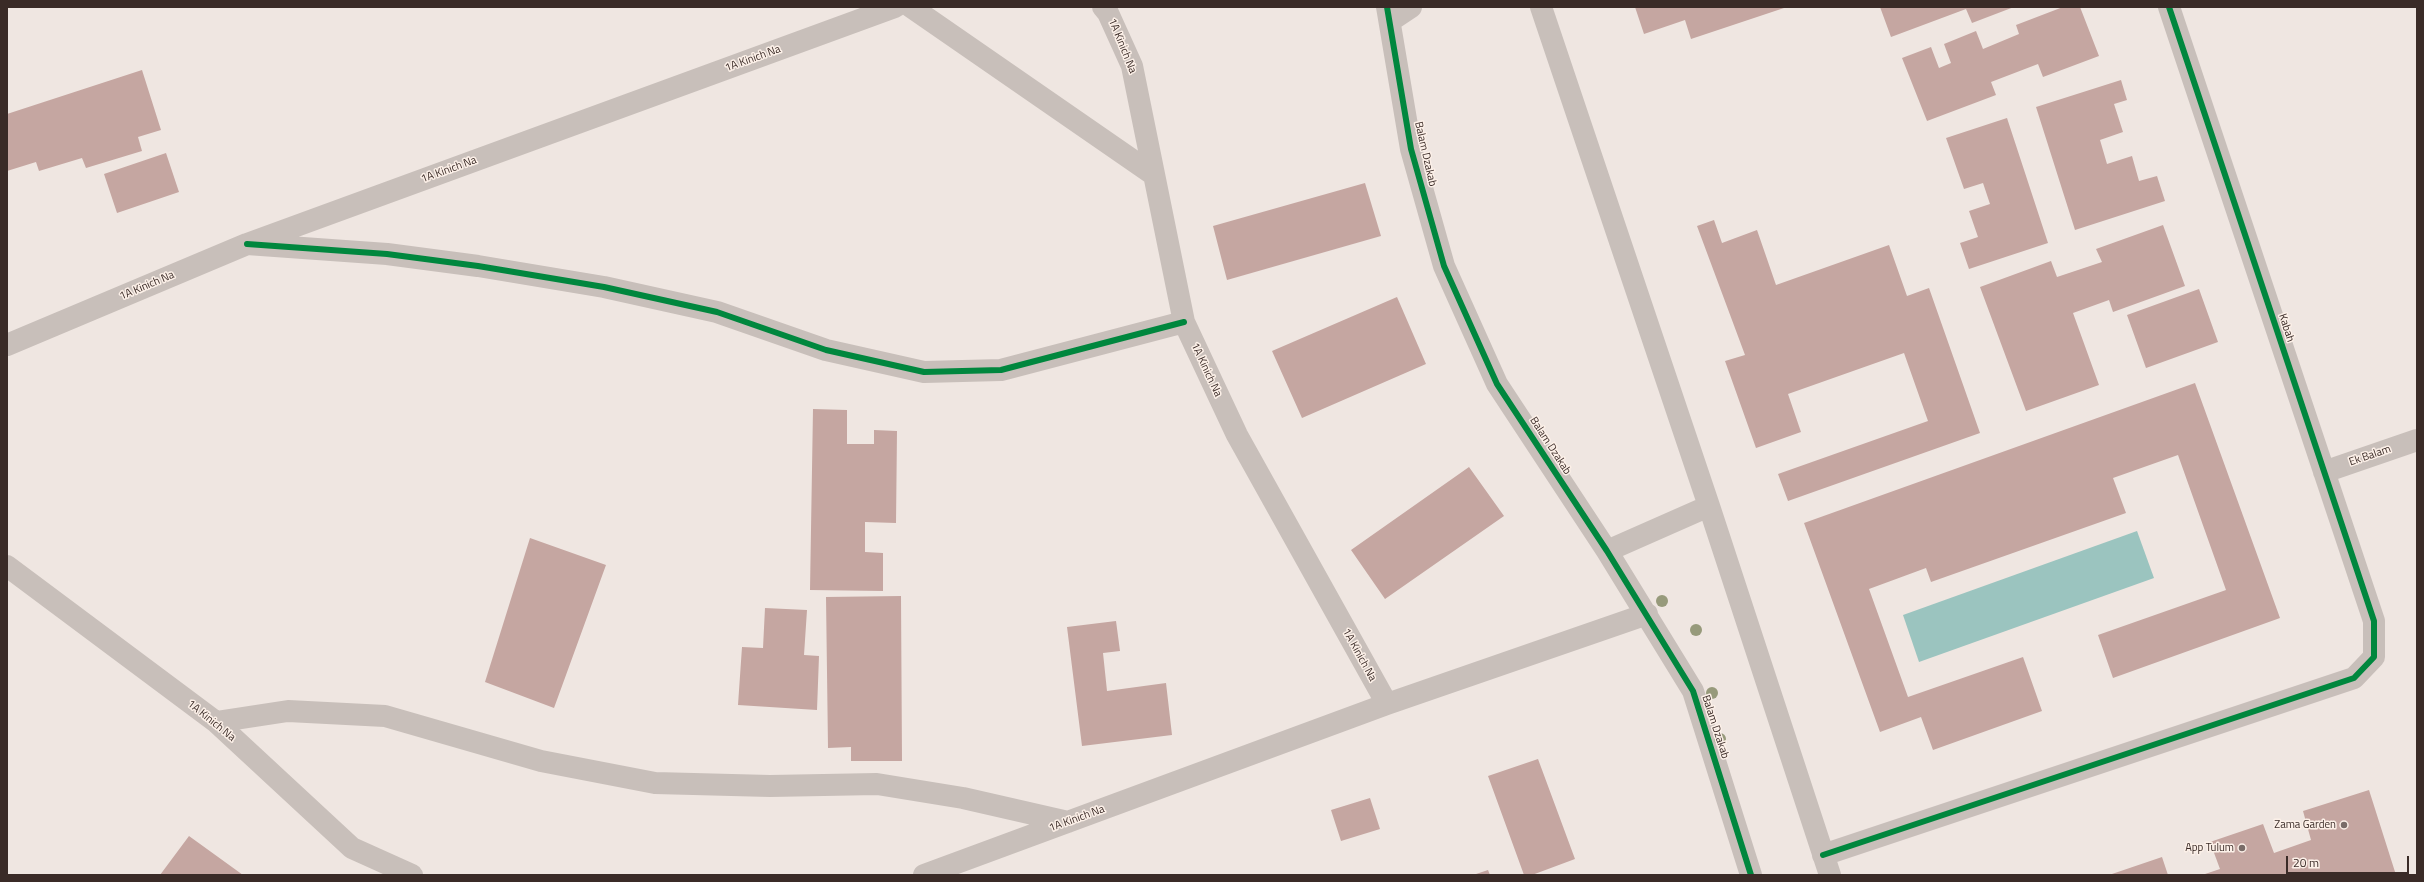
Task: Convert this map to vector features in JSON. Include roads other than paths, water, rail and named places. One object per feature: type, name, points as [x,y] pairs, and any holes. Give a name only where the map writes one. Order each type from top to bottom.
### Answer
[{"type":"street","name":"1A Kinich Na","points":[[7,345],[247,244],[896,7]]},
{"type":"street","points":[[911,7],[1154,175]]},
{"type":"street","name":"1A Kinich Na","points":[[1103,7],[1108,13],[1132,66],[1184,322],[1237,435],[1387,704]]},
{"type":"street","points":[[1389,14],[1411,7]]},
{"type":"street","points":[[1540,7],[1709,506],[1826,865]]},
{"type":"street","name":"Kabah","points":[[1826,865],[2354,678],[2374,656],[2374,621],[2169,7]]},
{"type":"street","name":"Balam Dzakab","points":[[1389,14],[1411,149],[1444,266],[1497,384],[1607,551],[1693,691],[1751,875]]},
{"type":"street","points":[[247,244],[394,255],[478,266],[604,287],[717,312],[826,350],[924,372],[1001,370],[1184,322]]},
{"type":"street","name":"Ek Balam","points":[[2324,472],[2417,440]]},
{"type":"street","points":[[1607,551],[1709,506]]},
{"type":"street","name":"1A Kinich Na","points":[[7,566],[216,722],[352,848],[412,875]]},
{"type":"street","name":"1A Kinich Na","points":[[924,875],[1387,704],[1647,614]]},
{"type":"street","points":[[216,722],[288,711],[385,716],[541,761],[655,783],[770,786],[877,784],[963,798],[1068,822]]},
{"type":"water","points":[[2137,531],[2154,578],[1919,662],[1903,615]]},
{"type":"place","name":"Zama Garden","points":[[2344,825]]},
{"type":"place","name":"App Tulum","points":[[2242,848]]}]
